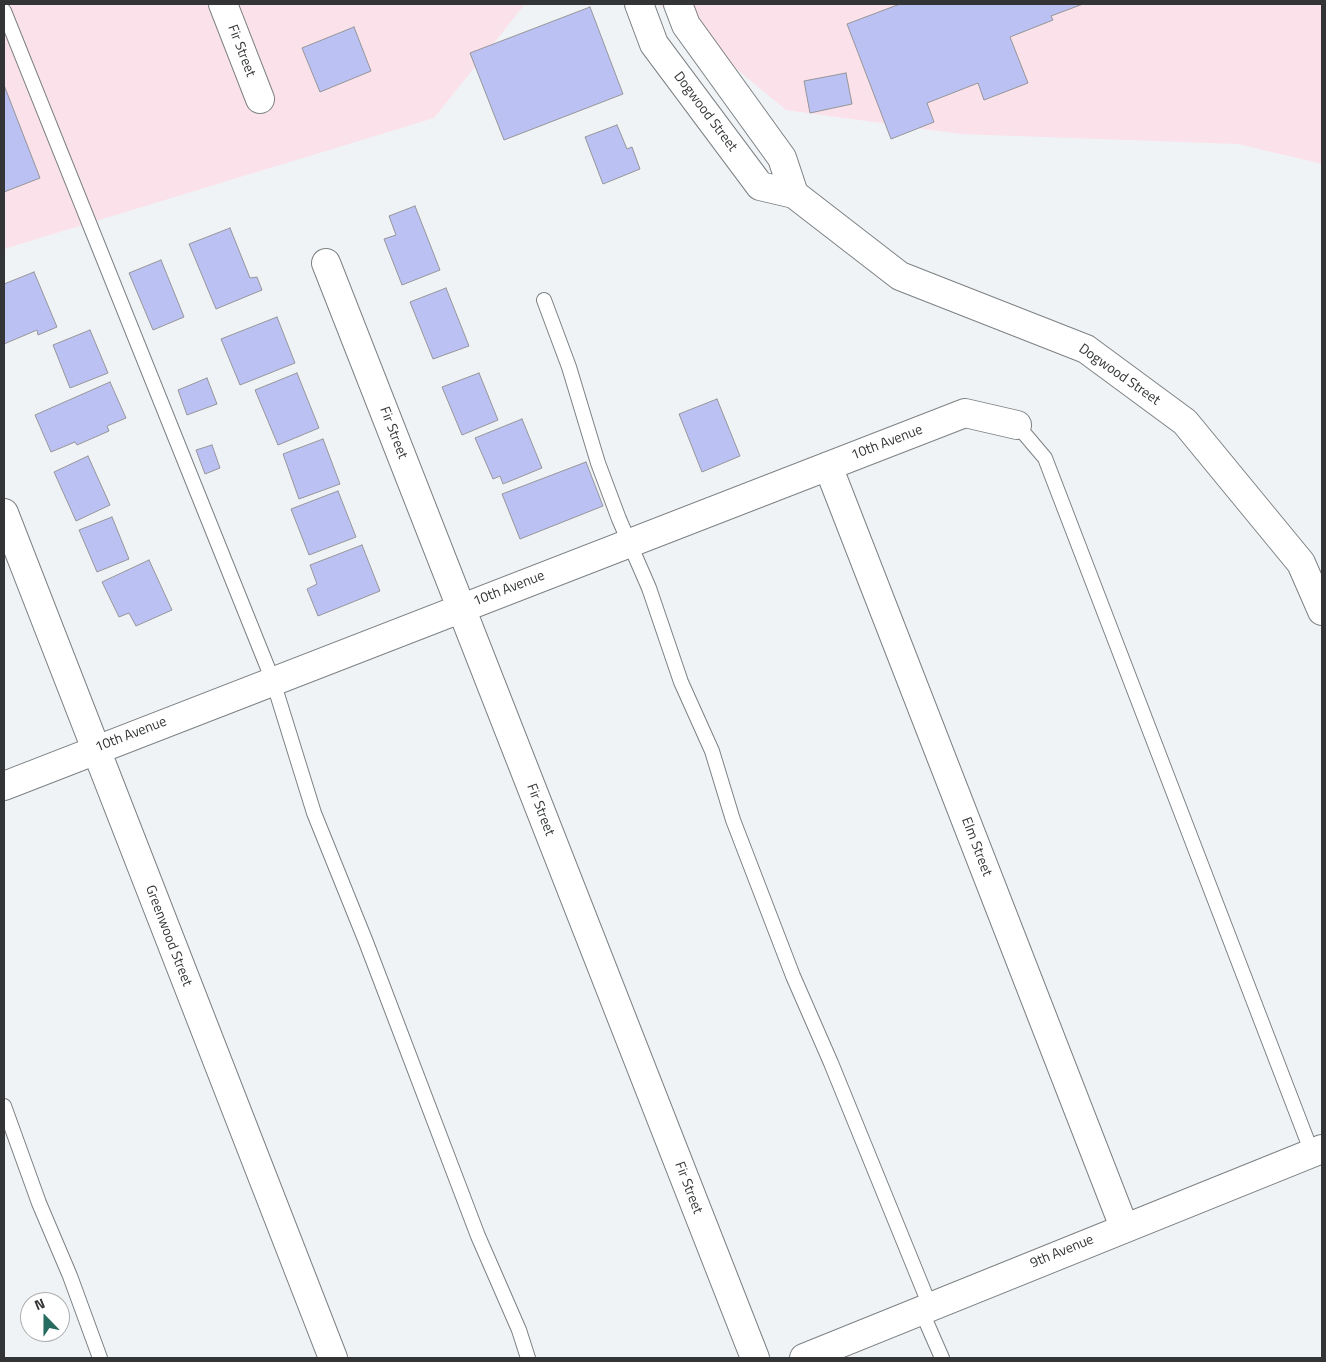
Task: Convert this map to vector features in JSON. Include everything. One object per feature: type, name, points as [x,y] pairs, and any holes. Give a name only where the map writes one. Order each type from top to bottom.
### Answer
[{"type":"street","name":"Fir Street","points":[[223,4],[260,99]]},
{"type":"street","name":"Dogwood Street","points":[[639,4],[654,44],[760,186],[794,194],[900,276],[1086,349],[1185,422],[1301,562],[1322,611]]},
{"type":"street","points":[[678,4],[686,25],[782,158],[794,194]]},
{"type":"street","name":"Fir Street","points":[[326,263],[755,1358]]},
{"type":"street","name":"10th Avenue","points":[[4,786],[965,413],[1017,425]]},
{"type":"street","name":"Elm Street","points":[[828,466],[1124,1227]]},
{"type":"street","name":"Greenwood Street","points":[[4,513],[333,1358]]},
{"type":"street","name":"9th Avenue","points":[[804,1358],[1124,1227],[1317,1151]]},
{"type":"lane","points":[[4,11],[273,681],[314,813],[366,942],[478,1236],[520,1330],[528,1358]]},
{"type":"lane","points":[[544,300],[569,367],[598,463],[629,543],[649,588],[681,682],[712,751],[733,820],[793,976],[831,1063],[926,1308],[942,1358]]},
{"type":"lane","points":[[1017,425],[1045,458],[1317,1151]]},
{"type":"lane","points":[[4,1106],[38,1203],[70,1276],[100,1358]]},
{"type":"shaded area","points":[[4,4],[525,4],[434,118],[4,249]]},
{"type":"shaded area","points":[[658,4],[1322,4],[1322,164],[1238,144],[961,134],[786,110]]},
{"type":"building","points":[[900,4],[1083,4],[1051,16],[1053,20],[1010,37],[1028,83],[984,100],[978,83],[927,103],[934,122],[891,139],[847,24]]},
{"type":"building","points":[[590,7],[623,94],[504,140],[470,53]]},
{"type":"building","points":[[354,27],[371,71],[320,92],[302,48]]},
{"type":"building","points":[[846,73],[852,104],[810,113],[804,81]]},
{"type":"building","points":[[4,85],[40,178],[4,192]]},
{"type":"building","points":[[617,125],[627,149],[632,147],[640,169],[603,184],[585,137]]},
{"type":"building","points":[[415,206],[440,270],[402,285],[384,239],[396,235],[389,216]]},
{"type":"building","points":[[230,228],[250,278],[257,277],[262,290],[216,309],[189,244]]},
{"type":"building","points":[[161,260],[184,317],[153,330],[129,273]]},
{"type":"building","points":[[34,272],[57,327],[38,335],[37,330],[4,344],[4,284]]},
{"type":"building","points":[[446,288],[469,346],[433,359],[410,302]]},
{"type":"building","points":[[277,317],[295,363],[240,385],[221,339]]},
{"type":"building","points":[[90,330],[108,373],[70,388],[53,345]]},
{"type":"building","points":[[297,373],[319,428],[278,445],[255,390]]},
{"type":"building","points":[[479,373],[498,420],[462,435],[442,387]]},
{"type":"building","points":[[207,378],[217,404],[187,415],[178,390]]},
{"type":"building","points":[[110,382],[126,418],[107,426],[109,431],[77,445],[75,442],[51,452],[35,415]]},
{"type":"building","points":[[717,399],[740,456],[702,472],[679,414]]},
{"type":"building","points":[[522,419],[542,468],[503,484],[500,476],[493,479],[475,438]]},
{"type":"building","points":[[323,439],[340,484],[299,499],[283,454]]},
{"type":"building","points":[[212,445],[220,468],[205,474],[196,450]]},
{"type":"building","points":[[88,456],[110,505],[76,521],[54,472]]},
{"type":"building","points":[[586,462],[603,506],[520,539],[502,494]]},
{"type":"building","points":[[338,491],[356,537],[309,555],[291,509]]},
{"type":"building","points":[[112,517],[129,559],[97,572],[79,530]]},
{"type":"building","points":[[362,545],[380,591],[318,616],[307,589],[317,584],[310,565]]},
{"type":"building","points":[[149,560],[172,610],[136,626],[129,613],[119,617],[102,582]]}]
